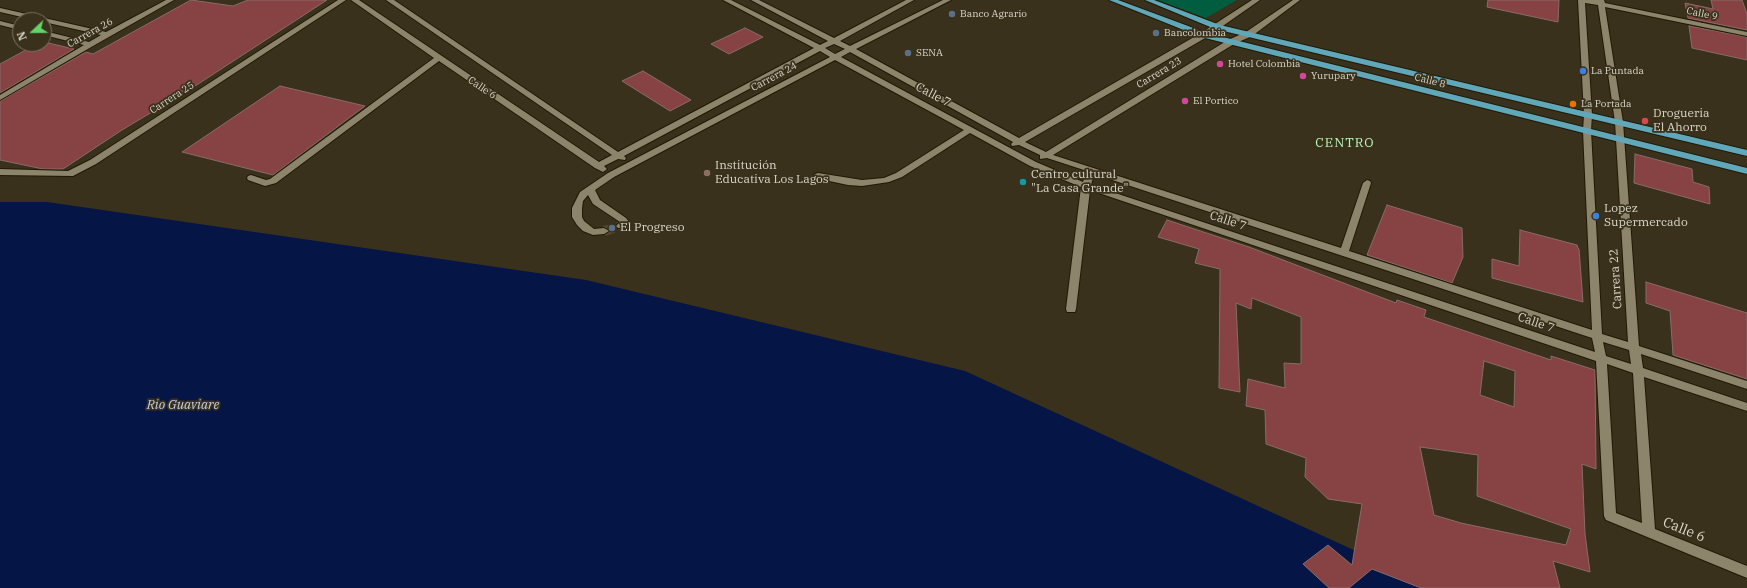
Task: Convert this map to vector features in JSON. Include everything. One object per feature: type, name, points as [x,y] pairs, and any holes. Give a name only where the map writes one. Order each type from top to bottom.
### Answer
[{"type":"main road","name":"Calle 8","points":[[1112,0],[1204,35],[1747,171]]},
{"type":"main road","name":"Calle 8","points":[[1148,0],[1218,27],[1747,153]]},
{"type":"street","name":"Carrera 26","points":[[0,98],[90,44],[171,0]]},
{"type":"street","name":"Carrera 25","points":[[0,172],[70,174],[93,162],[343,0]]},
{"type":"street","name":"Calle 6","points":[[354,0],[611,175]]},
{"type":"street","name":"Calle 6","points":[[389,0],[632,164]]},
{"type":"street","name":"Calle 7","points":[[726,0],[971,129],[1033,164],[1086,186],[1601,358],[1638,372],[1747,407]]},
{"type":"street","name":"Calle 7","points":[[754,0],[850,48],[1019,142],[1046,155],[1747,385]]},
{"type":"street","name":"Carrera 24","points":[[598,166],[911,0]]},
{"type":"street","name":"Carrera 24","points":[[604,231],[593,232],[586,229],[577,217],[579,201],[583,194],[590,189],[611,175],[850,48],[948,0]]},
{"type":"street","name":"Carrera 23","points":[[1005,149],[1218,27],[1257,0]]},
{"type":"street","name":"Carrera 23","points":[[1033,164],[1231,42],[1249,34],[1297,0]]},
{"type":"street","name":"Calle 9","points":[[1582,0],[1601,2],[1747,34]]},
{"type":"street","name":"Carrera 22","points":[[1582,0],[1597,335],[1601,358],[1610,516]]},
{"type":"street","name":"Calle 9","points":[[1612,0],[1747,27]]},
{"type":"street","name":"Carrera 22","points":[[1601,2],[1619,122],[1634,347],[1638,372],[1649,532]]},
{"type":"street","points":[[0,10],[12,13]]},
{"type":"street","points":[[52,22],[108,34]]},
{"type":"street","points":[[0,23],[12,26]]},
{"type":"street","points":[[52,35],[90,44]]},
{"type":"street","points":[[251,178],[265,182],[273,181],[438,58]]},
{"type":"street","points":[[818,176],[848,182],[862,183],[886,180],[899,175],[971,129]]},
{"type":"street","points":[[1071,309],[1086,186],[1091,171]]},
{"type":"street","points":[[1344,254],[1367,183]]},
{"type":"street","points":[[590,189],[596,202],[623,220],[624,223],[621,226]]},
{"type":"street","points":[[1386,286],[1391,269]]},
{"type":"street","name":"Calle 6","points":[[1610,516],[1747,572]]},
{"type":"green space","points":[[1158,0],[1237,0],[1206,18]]},
{"type":"water","name":"Rio Guaviare","points":[[0,202],[47,202],[586,280],[965,371],[1436,588],[0,588]]},
{"type":"building","points":[[191,0],[233,6],[248,0],[327,0],[192,88],[122,130],[63,169],[43,169],[0,160],[0,101],[86,52],[93,54]]},
{"type":"building","points":[[1488,0],[1559,0],[1558,22],[1487,7]]},
{"type":"building","points":[[1711,0],[1742,0],[1747,14],[1747,30],[1688,18],[1685,3],[1713,9]]},
{"type":"building","points":[[1689,26],[1747,37],[1747,60],[1692,48]]},
{"type":"building","points":[[745,28],[763,37],[729,54],[711,44]]},
{"type":"building","points":[[52,44],[74,49],[0,93],[0,64],[22,52],[52,52]]},
{"type":"building","points":[[643,71],[691,100],[670,111],[622,81]]},
{"type":"building","points":[[280,86],[365,106],[273,175],[182,152]]},
{"type":"building","points":[[1635,154],[1692,169],[1693,182],[1709,187],[1710,204],[1634,183]]},
{"type":"building","points":[[1387,205],[1462,228],[1463,257],[1452,283],[1367,255]]},
{"type":"building","points":[[1167,220],[1249,247],[1396,303],[1397,300],[1426,310],[1424,317],[1551,360],[1551,356],[1595,370],[1596,469],[1582,464],[1585,534],[1590,572],[1553,561],[1560,588],[1421,588],[1372,569],[1349,588],[1329,588],[1303,564],[1328,545],[1352,565],[1362,504],[1328,499],[1305,477],[1306,458],[1266,444],[1265,410],[1246,406],[1248,379],[1285,388],[1284,363],[1301,364],[1301,317],[1252,298],[1251,309],[1236,303],[1240,392],[1219,388],[1220,269],[1195,263],[1199,249],[1158,237]],"holes":[[[1484,361],[1515,371],[1514,407],[1480,395]],[[1420,447],[1478,455],[1477,496],[1571,529],[1566,545],[1461,523],[1434,515]]]},
{"type":"building","points":[[1520,230],[1577,245],[1579,249],[1583,302],[1492,278],[1492,259],[1519,266]]},
{"type":"building","points":[[1646,282],[1747,313],[1747,379],[1673,355],[1670,311],[1646,303]]},
{"type":"tunnel","points":[[604,231],[621,226]]},
{"type":"place","name":"Banco Agrario","points":[[952,14]]},
{"type":"place","name":"Bancolombia","points":[[1156,33]]},
{"type":"place","name":"SENA","points":[[908,53]]},
{"type":"place","name":"Hotel Colombia","points":[[1220,64]]},
{"type":"place","name":"La Puntada","points":[[1583,71]]},
{"type":"place","name":"Yurupary","points":[[1303,76]]},
{"type":"place","name":"El Portico","points":[[1185,101]]},
{"type":"place","name":"La Portada","points":[[1573,104]]},
{"type":"place","name":"Drogueria El Ahorro","points":[[1645,121]]},
{"type":"place","name":"Institución Educativa Los Lagos","points":[[707,173]]},
{"type":"place","name":"Centro cultural \"La Casa Grande\"","points":[[1023,182]]},
{"type":"place","name":"Lopez Supermercado","points":[[1596,216]]},
{"type":"place","name":"El Progreso","points":[[612,228]]},
{"type":"district","name":"CENTRO","points":[[1345,143]]}]
